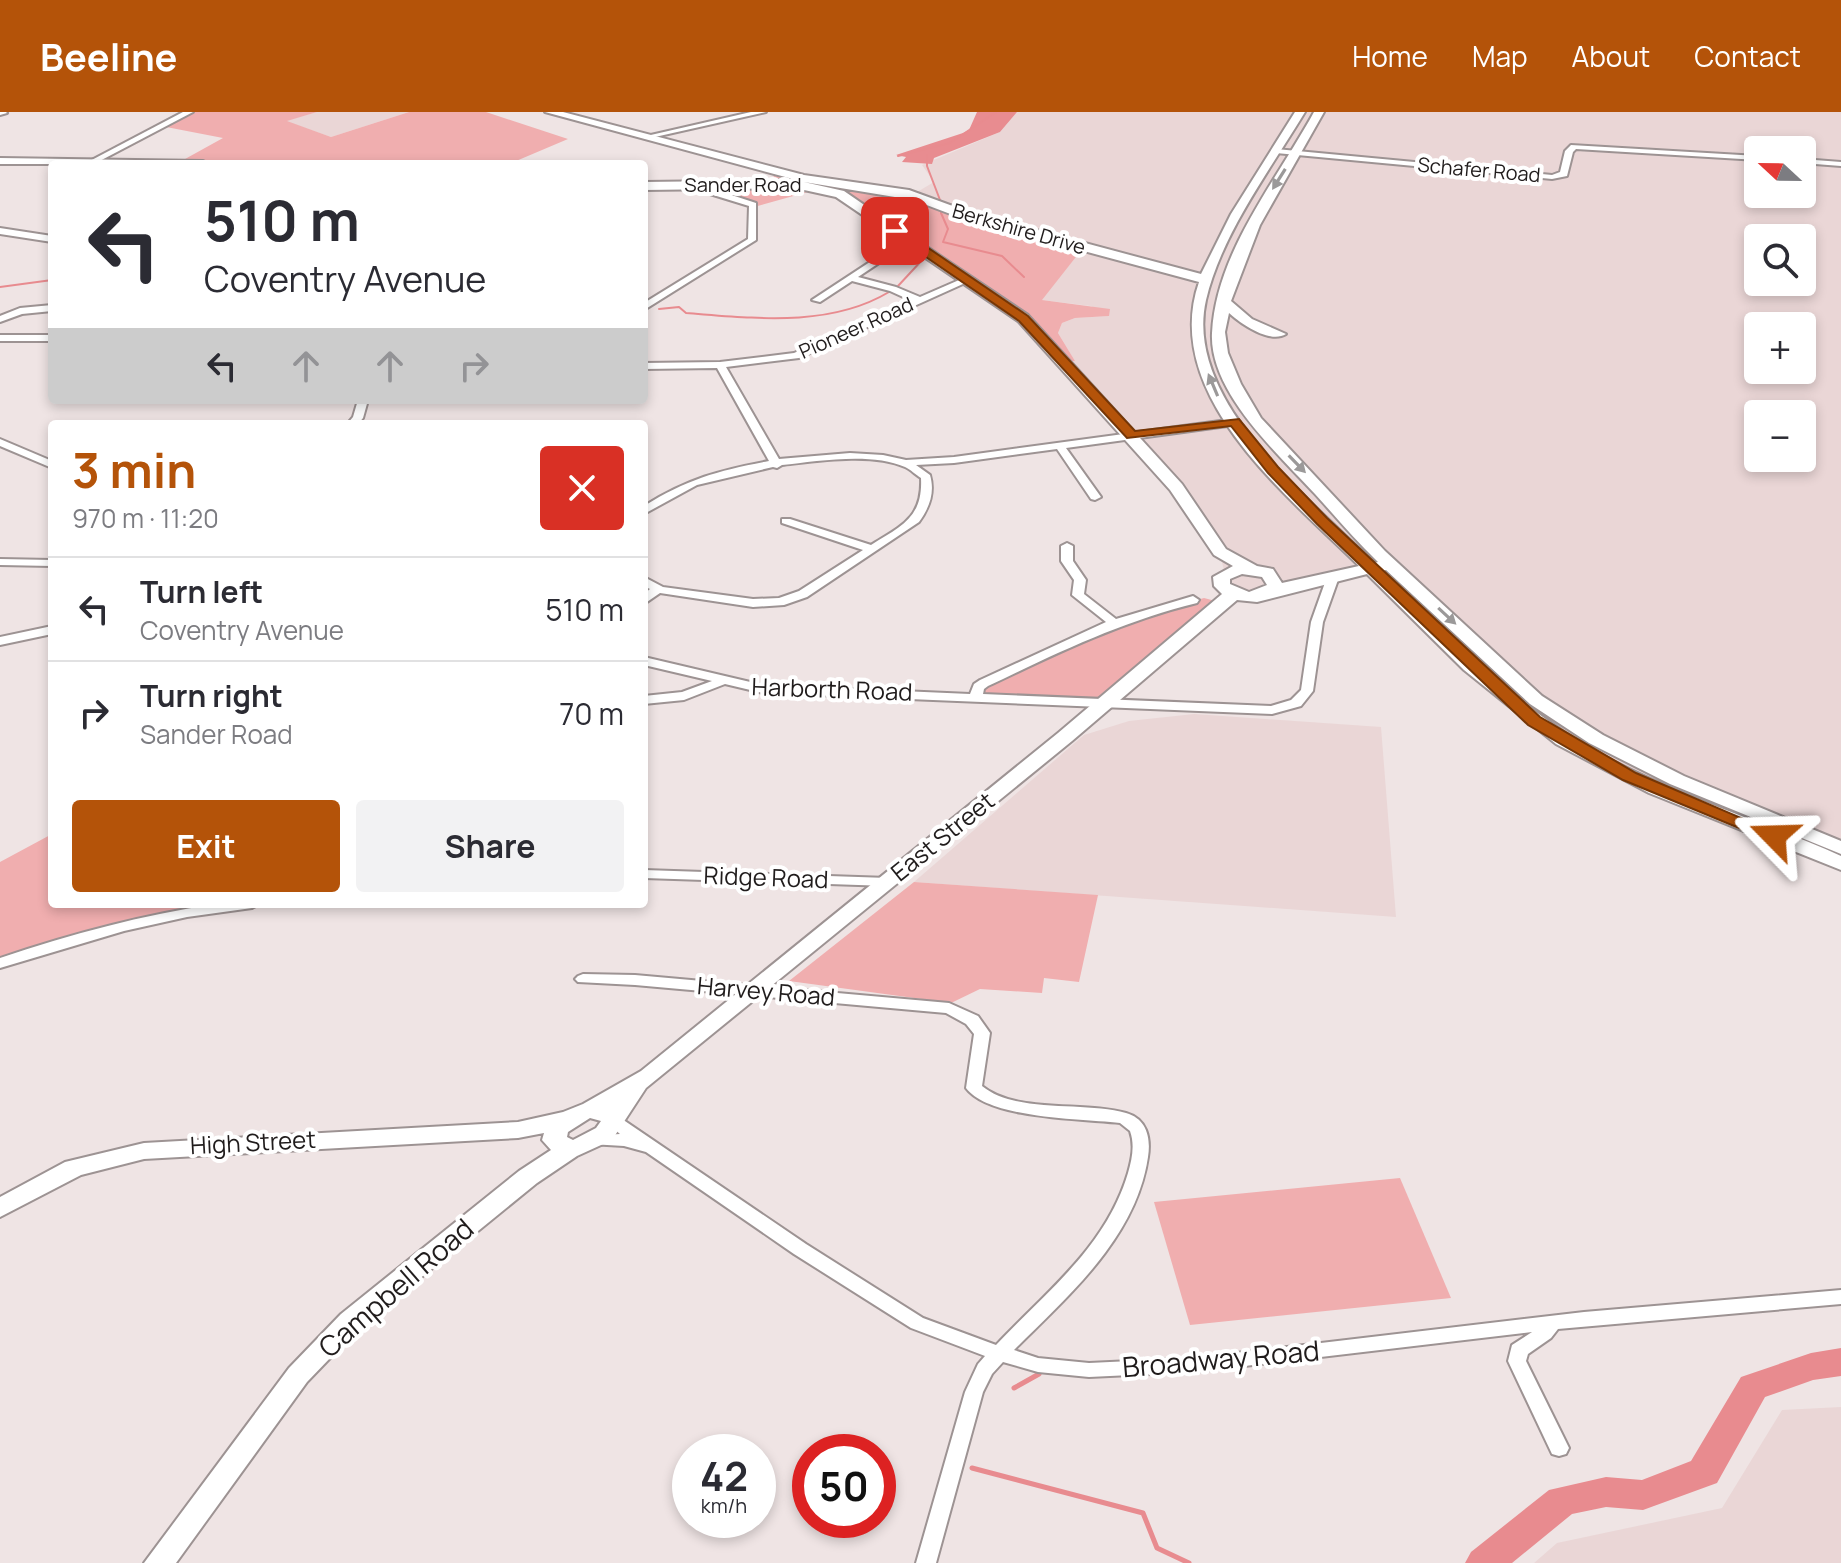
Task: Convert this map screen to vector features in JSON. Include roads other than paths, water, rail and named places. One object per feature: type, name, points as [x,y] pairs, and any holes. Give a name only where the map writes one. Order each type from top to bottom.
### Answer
[{"type":"main road","name":"Berkshire Drive","points":[[550,112],[804,178],[884,188],[965,215],[1208,280]]},
{"type":"main road","points":[[1300,112],[1224,240],[1196,316],[1199,346],[1218,397],[1235,422],[1273,470],[1374,561],[1527,693],[1572,725],[1677,780],[1841,848]]},
{"type":"main road","points":[[1319,112],[1249,228],[1235,264],[1218,327],[1219,344],[1242,400],[1256,421],[1374,561],[1503,695],[1572,746],[1652,786],[1841,864]]},
{"type":"main road","points":[[0,161],[48,162]]},
{"type":"main road","name":"Sander Road","points":[[648,186],[810,185],[840,194],[969,279],[1034,329],[1176,487],[1220,552],[1258,571]]},
{"type":"main road","points":[[872,215],[926,200]]},
{"type":"main road","points":[[1225,302],[1247,322],[1279,334]]},
{"type":"main road","points":[[1220,552],[1227,585]]},
{"type":"main road","points":[[1227,585],[1232,571],[1307,572],[1374,561]]},
{"type":"main road","points":[[1227,585],[1251,597],[1333,577],[1374,561]]},
{"type":"main road","points":[[1258,571],[1276,582],[1274,590]]},
{"type":"main road","name":"East Street","points":[[568,1137],[608,1131],[606,1116],[649,1076],[1107,703],[1227,585]]},
{"type":"main road","name":"High Street","points":[[0,1208],[74,1168],[105,1158],[144,1151],[518,1130],[568,1137]]},
{"type":"main road","name":"Campbell Road","points":[[159,1563],[298,1375],[350,1321],[528,1177],[568,1137]]},
{"type":"street","points":[[96,160],[189,112]]},
{"type":"street","points":[[646,137],[762,112]]},
{"type":"street","name":"Schafer Road","points":[[1276,151],[1552,177],[1564,174],[1569,151],[1579,146],[1744,157]]},
{"type":"street","points":[[1816,162],[1841,164]]},
{"type":"street","points":[[648,305],[752,240],[753,205],[713,192],[707,185]]},
{"type":"street","points":[[0,234],[48,240]]},
{"type":"street","points":[[817,300],[879,259]]},
{"type":"street","points":[[851,278],[893,289],[918,300]]},
{"type":"street","name":"Pioneer Road","points":[[648,366],[720,365],[796,356],[969,279]]},
{"type":"street","points":[[0,319],[20,311],[48,308]]},
{"type":"street","points":[[0,338],[48,338]]},
{"type":"street","points":[[720,365],[777,465]]},
{"type":"street","points":[[648,509],[691,484],[777,465],[855,455],[906,462],[954,460],[1235,422]]},
{"type":"street","points":[[0,442],[48,463]]},
{"type":"street","points":[[1059,445],[1095,497]]},
{"type":"street","points":[[926,477],[954,460]]},
{"type":"street","points":[[648,583],[658,589],[753,603],[787,600],[803,594],[910,525],[922,513],[928,494],[926,477],[906,462]]},
{"type":"street","points":[[786,521],[872,549]]},
{"type":"street","points":[[1067,546],[1067,561],[1080,580],[1078,595],[1114,623]]},
{"type":"street","points":[[0,562],[48,563]]},
{"type":"street","name":"Harborth Road","points":[[648,662],[720,682],[763,689],[1257,710],[1296,703],[1307,691],[1320,610],[1333,577]]},
{"type":"street","points":[[648,597],[658,589]]},
{"type":"street","points":[[976,696],[978,687],[984,683],[1114,623],[1152,609],[1193,600]]},
{"type":"street","points":[[0,633],[48,629]]},
{"type":"street","points":[[0,641],[48,630]]},
{"type":"street","points":[[648,700],[684,696],[720,682]]},
{"type":"street","name":"Ridge Road","points":[[648,874],[888,882]]},
{"type":"street","points":[[0,963],[89,934],[194,908]]},
{"type":"street","name":"Harvey Road","points":[[583,979],[754,990],[949,1008],[972,1020],[982,1033],[974,1088],[982,1097],[1002,1104],[1124,1118],[1142,1134],[1134,1190],[1111,1235],[999,1353]]},
{"type":"street","name":"Broadway Road","points":[[606,1116],[917,1323],[1038,1365],[1089,1370],[1194,1365],[1552,1324],[1841,1297]]},
{"type":"street","name":"Broadway Road","points":[[568,1137],[624,1140],[658,1150]]},
{"type":"street","points":[[1552,1324],[1545,1333],[1519,1350],[1517,1361],[1559,1448]]},
{"type":"street","points":[[926,1563],[974,1392],[999,1353]]},
{"type":"waterway","points":[[898,156],[950,143],[996,112]]},
{"type":"waterway","points":[[927,155],[927,166],[940,200]]},
{"type":"waterway","points":[[941,213],[948,229],[943,242],[1002,256],[1024,277]]},
{"type":"waterway","points":[[898,286],[924,258]]},
{"type":"waterway","points":[[0,287],[48,281]]},
{"type":"waterway","points":[[659,309],[679,307],[686,313],[790,318],[841,311],[889,292]]},
{"type":"waterway","points":[[1484,1563],[1562,1501],[1606,1492],[1643,1495],[1704,1472],[1753,1387],[1811,1367],[1841,1362]]},
{"type":"waterway","points":[[1014,1388],[1039,1374]]},
{"type":"waterway","points":[[972,1468],[1143,1513],[1157,1548],[1189,1563]]}]
